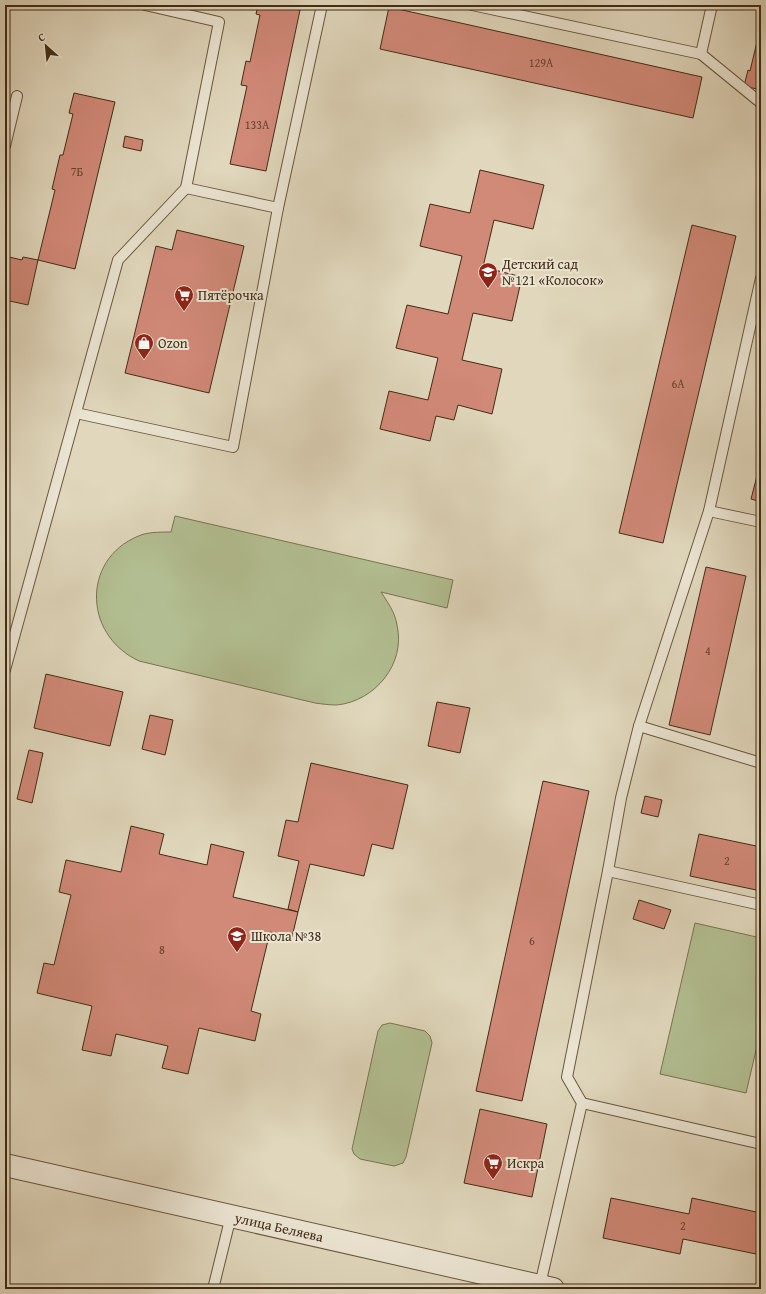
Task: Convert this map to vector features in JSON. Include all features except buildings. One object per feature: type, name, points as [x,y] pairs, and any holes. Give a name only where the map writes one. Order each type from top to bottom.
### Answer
[{"type":"street","name":"улица Беляева","points":[[5,1165],[547,1287]]},
{"type":"lane","points":[[5,670],[118,260],[186,188],[219,22],[145,5]]},
{"type":"lane","points":[[76,412],[233,447],[278,208],[322,5]]},
{"type":"lane","points":[[472,5],[701,54],[761,103]]},
{"type":"lane","points":[[701,54],[712,5]]},
{"type":"lane","points":[[5,146],[17,96]]},
{"type":"lane","points":[[186,188],[278,208]]},
{"type":"lane","points":[[547,1287],[582,1103],[567,1077],[621,798],[639,726],[709,512],[761,278]]},
{"type":"lane","points":[[709,512],[761,522]]},
{"type":"lane","points":[[639,726],[761,762]]},
{"type":"lane","points":[[608,871],[761,905]]},
{"type":"lane","points":[[582,1103],[761,1144]]},
{"type":"lane","points":[[213,1289],[231,1216]]},
{"type":"green space","points":[[175,516],[453,580],[447,608],[381,592],[393,612],[397,625],[399,639],[397,653],[392,666],[385,678],[364,696],[351,702],[337,705],[315,703],[139,661],[120,649],[107,633],[99,614],[96,595],[100,576],[109,558],[124,544],[144,534],[154,532],[171,532]]},
{"type":"green space","points":[[695,923],[761,938],[761,1029],[746,1093],[660,1074]]},
{"type":"green space","points":[[390,1023],[425,1031],[430,1036],[432,1043],[406,1157],[403,1163],[394,1166],[360,1159],[354,1154],[352,1149],[378,1031],[382,1025]]},
{"type":"place","name":"Детский сад №121 «Колосок»","points":[[488,289]]},
{"type":"place","name":"Пятёрочка","points":[[184,312]]},
{"type":"place","name":"Ozon","points":[[144,360]]},
{"type":"place","name":"Школа №38","points":[[237,953]]},
{"type":"place","name":"Искра","points":[[493,1180]]}]
